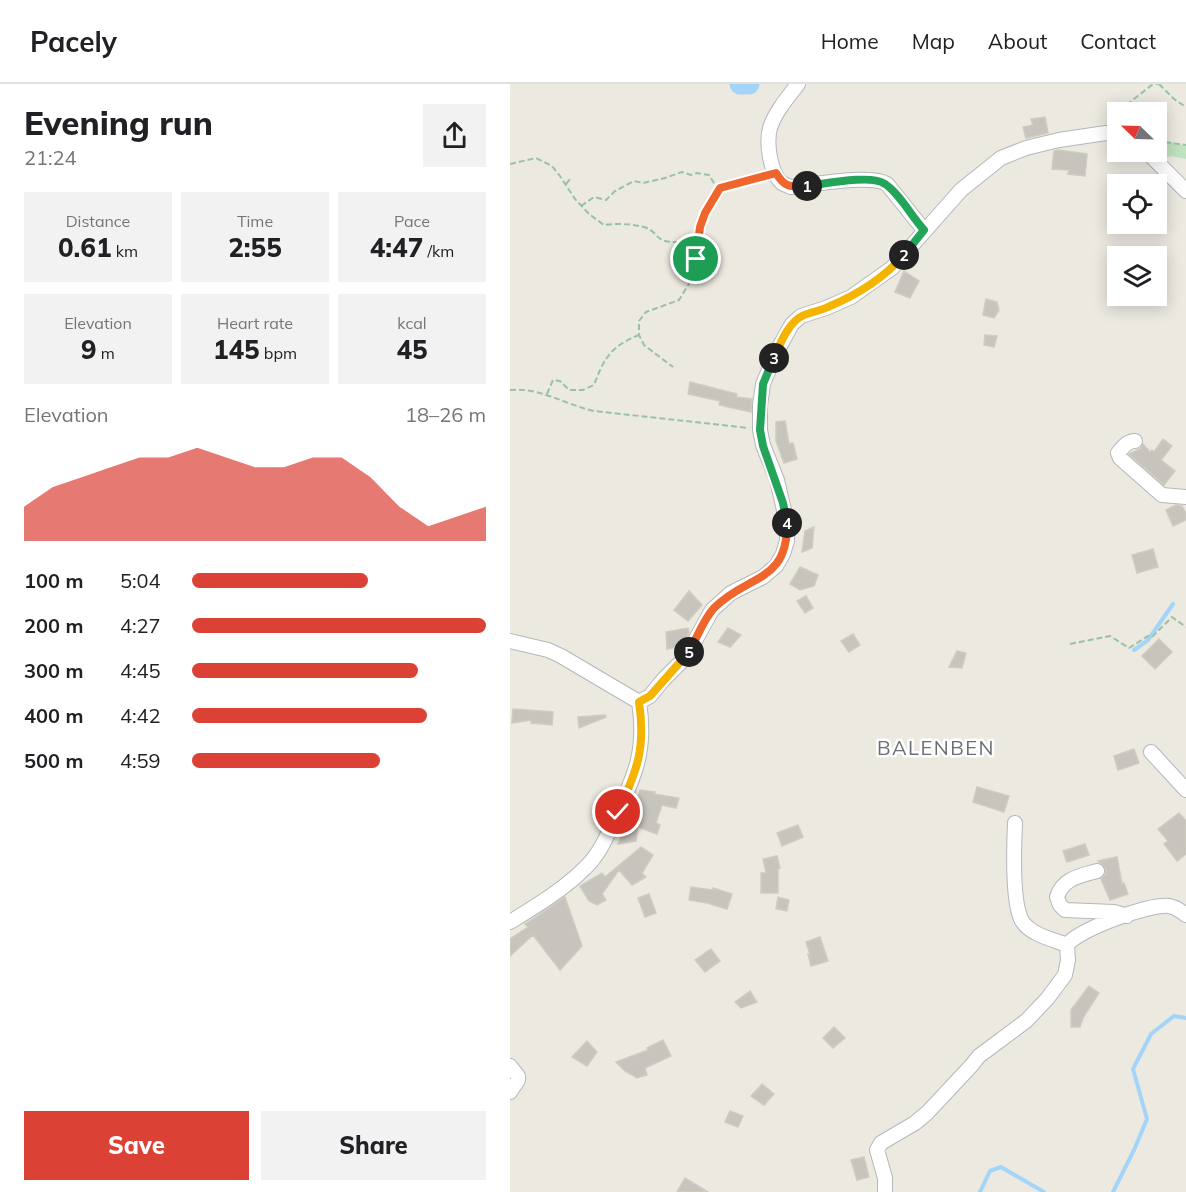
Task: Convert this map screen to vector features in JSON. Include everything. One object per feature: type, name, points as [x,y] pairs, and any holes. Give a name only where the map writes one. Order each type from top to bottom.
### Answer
[{"type":"street","points":[[798,84],[770,129],[771,158],[781,182],[791,187],[863,180],[882,181],[887,184],[924,230]]},
{"type":"street","points":[[639,702],[650,696],[686,657],[712,610],[731,592],[763,576],[776,566],[783,554],[787,541],[787,523],[760,430],[763,384],[792,324],[801,316],[851,297],[892,268],[961,190],[1001,158],[1026,148],[1059,140],[1107,133]]},
{"type":"street","points":[[1157,162],[1186,191]]},
{"type":"street","points":[[1135,441],[1130,441],[1123,446],[1118,453],[1120,459],[1162,495],[1186,497]]},
{"type":"street","points":[[510,641],[548,650],[561,656],[639,702]]},
{"type":"street","points":[[510,922],[566,886],[587,867],[600,850],[638,764],[642,739],[639,702]]},
{"type":"street","points":[[1152,752],[1186,790]]},
{"type":"street","points":[[1015,823],[1016,889],[1022,920],[1038,934],[1067,945]]},
{"type":"street","points":[[1097,871],[1072,879],[1062,886],[1057,897],[1060,905],[1072,912],[1106,911],[1127,916]]},
{"type":"street","points":[[885,1192],[885,1178],[877,1150],[881,1143],[915,1123],[927,1113],[979,1056],[1026,1022],[1065,975],[1068,960],[1067,945],[1071,939],[1088,929],[1147,910],[1168,906],[1186,915]]},
{"type":"street","points":[[510,1066],[518,1076],[518,1080],[510,1092]]},
{"type":"path","points":[[1130,102],[1157,84],[1186,106]]},
{"type":"path","points":[[1167,142],[1186,145]]},
{"type":"path","points":[[510,164],[536,158],[552,166],[581,206],[604,225],[614,223],[645,228],[660,241],[679,242],[696,259]]},
{"type":"path","points":[[581,206],[594,197],[606,200],[615,192],[634,182],[643,183],[682,172],[691,175],[697,172],[709,175],[720,188]]},
{"type":"path","points":[[673,367],[644,345],[639,335],[639,321],[646,312],[679,300],[698,269],[696,259],[700,227],[705,213],[720,188],[776,173]]},
{"type":"path","points":[[566,184],[571,178]]},
{"type":"path","points":[[547,394],[553,380],[560,381],[569,390],[583,390],[594,385],[603,361],[615,347],[639,335]]},
{"type":"path","points":[[510,390],[547,394],[594,411],[717,423],[760,430]]},
{"type":"path","points":[[1070,644],[1110,636],[1129,648],[1150,637],[1172,617],[1186,627]]},
{"type":"green space","points":[[1167,141],[1186,146],[1186,159],[1167,157]]},
{"type":"building","points":[[1045,117],[1048,133],[1026,138],[1023,127],[1033,125],[1031,119]]},
{"type":"building","points":[[1054,151],[1087,154],[1085,176],[1068,174],[1069,170],[1052,169]]},
{"type":"building","points":[[904,271],[919,281],[910,298],[895,292]]},
{"type":"building","points":[[986,299],[997,302],[999,310],[994,318],[983,315]]},
{"type":"building","points":[[985,335],[997,336],[994,347],[984,345]]},
{"type":"building","points":[[690,382],[737,394],[736,397],[752,399],[751,412],[719,405],[720,401],[688,394]]},
{"type":"building","points":[[785,421],[789,444],[793,443],[797,459],[784,463],[776,441],[776,422]]},
{"type":"building","points":[[1163,439],[1172,446],[1161,460],[1175,471],[1164,485],[1129,454],[1140,449],[1143,444],[1150,452],[1152,450],[1154,452]]},
{"type":"building","points":[[1176,505],[1182,506],[1186,520],[1173,526],[1166,510]]},
{"type":"building","points":[[814,527],[812,548],[802,552],[805,531]]},
{"type":"building","points":[[1153,549],[1158,567],[1137,573],[1132,555]]},
{"type":"building","points":[[800,567],[818,575],[814,586],[800,590],[790,584]]},
{"type":"building","points":[[689,591],[702,605],[688,621],[674,610]]},
{"type":"building","points":[[806,596],[813,608],[805,613],[797,601]]},
{"type":"building","points":[[688,628],[689,633],[682,646],[667,649],[666,632]]},
{"type":"building","points":[[728,628],[741,635],[730,647],[718,642]]},
{"type":"building","points":[[853,634],[860,645],[849,652],[841,641]]},
{"type":"building","points":[[1159,639],[1172,652],[1155,669],[1142,656]]},
{"type":"building","points":[[957,651],[966,653],[962,668],[949,667]]},
{"type":"building","points":[[513,709],[553,712],[552,725],[531,723],[531,720],[512,723]]},
{"type":"building","points":[[605,715],[606,717],[579,728],[578,717]]},
{"type":"building","points":[[1134,749],[1139,763],[1118,770],[1114,756]]},
{"type":"building","points":[[977,787],[1009,796],[1004,812],[973,802]]},
{"type":"building","points":[[640,790],[679,798],[676,808],[662,805],[656,823],[660,825],[657,834],[638,827],[636,841],[618,844],[625,827],[630,829],[641,805],[636,804]]},
{"type":"building","points":[[1179,813],[1186,821],[1186,854],[1177,861],[1164,844],[1168,841],[1158,829]]},
{"type":"building","points":[[798,825],[803,837],[782,846],[777,833]]},
{"type":"building","points":[[1085,844],[1089,855],[1067,862],[1063,851]]},
{"type":"building","points":[[641,847],[653,855],[642,873],[646,877],[632,885],[619,870],[602,894],[606,900],[597,905],[589,901],[580,886],[602,873],[605,877]]},
{"type":"building","points":[[777,856],[780,868],[778,869],[778,893],[761,893],[761,873],[766,873],[763,859]]},
{"type":"building","points":[[1117,857],[1122,884],[1124,883],[1128,894],[1110,900],[1101,879],[1106,874],[1105,868],[1098,861]]},
{"type":"building","points":[[691,887],[712,890],[713,888],[732,894],[727,909],[689,900]]},
{"type":"building","points":[[649,894],[656,913],[645,917],[638,898]]},
{"type":"building","points":[[565,897],[582,946],[560,970],[533,935],[510,956],[510,939],[528,927],[525,924]]},
{"type":"building","points":[[778,897],[789,900],[787,911],[776,909]]},
{"type":"building","points":[[820,937],[828,961],[811,966],[806,942]]},
{"type":"building","points":[[711,949],[720,961],[705,972],[695,960]]},
{"type":"building","points":[[1089,986],[1099,993],[1080,1027],[1071,1027],[1071,1010]]},
{"type":"building","points":[[750,991],[757,1002],[741,1008],[735,1002]]},
{"type":"building","points":[[834,1027],[845,1038],[833,1048],[823,1038]]},
{"type":"building","points":[[663,1040],[671,1056],[645,1068],[647,1075],[637,1078],[616,1062],[648,1050],[647,1048]]},
{"type":"building","points":[[587,1041],[597,1052],[587,1066],[572,1057]]},
{"type":"building","points":[[762,1084],[774,1094],[764,1105],[751,1096]]},
{"type":"building","points":[[730,1111],[743,1116],[738,1127],[725,1122]]},
{"type":"building","points":[[864,1157],[869,1177],[857,1180],[851,1160]]},
{"type":"building","points":[[685,1178],[708,1192],[677,1192]]},
{"type":"waterway","points":[[740,84],[749,84]]},
{"type":"waterway","points":[[1134,650],[1148,640],[1173,604]]},
{"type":"waterway","points":[[1113,1192],[1147,1119],[1133,1069],[1151,1034],[1174,1016],[1186,1018]]},
{"type":"waterway","points":[[980,1192],[990,1171],[1001,1167],[1044,1192]]},
{"type":"district","name":"BALENBEN","points":[[936,747]]},
{"type":"route","points":[[618,812],[638,764],[642,739],[639,702],[650,696],[686,657],[712,610],[731,592],[750,584],[776,566],[783,554],[787,541],[787,523],[777,480],[763,446],[760,430],[760,405],[763,384],[783,338],[792,324],[801,316],[851,297],[892,268],[924,230],[887,184],[882,181],[863,180],[791,187],[781,182],[776,173],[720,188],[705,213],[700,227],[696,259]]}]
